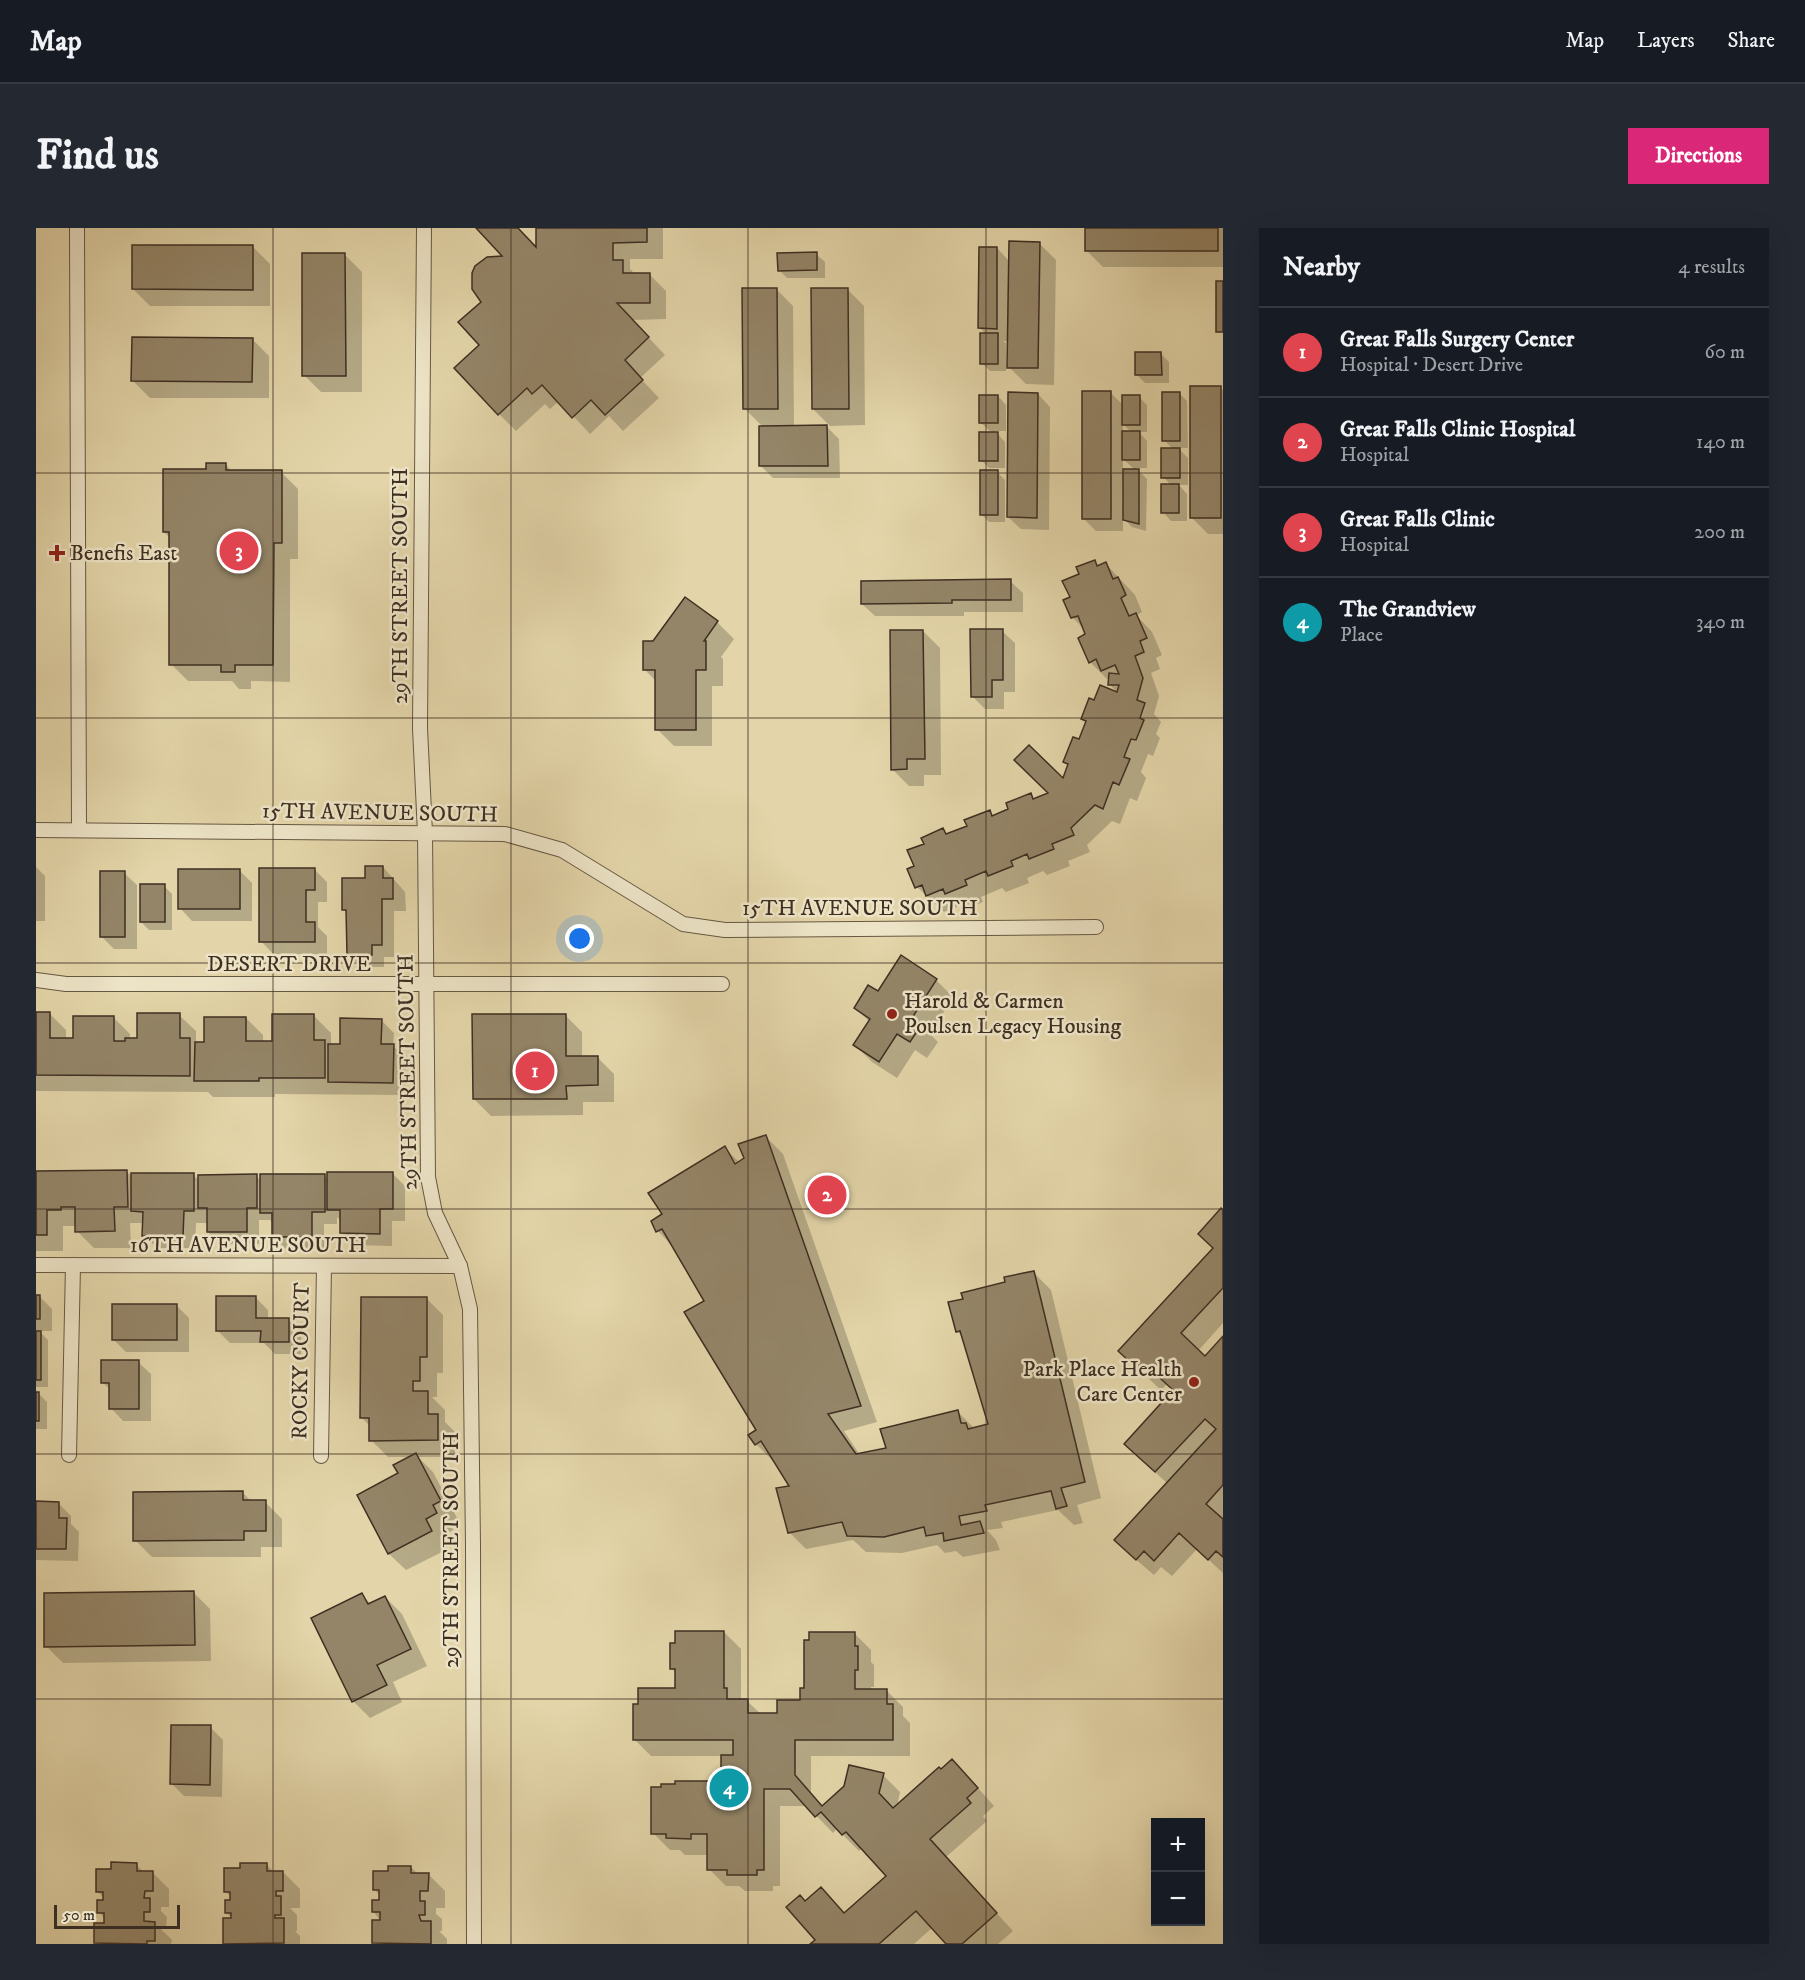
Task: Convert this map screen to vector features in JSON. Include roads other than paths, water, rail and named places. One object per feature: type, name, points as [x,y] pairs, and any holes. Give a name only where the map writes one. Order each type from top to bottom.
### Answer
[{"type":"street","points":[[77,228],[79,831]]},
{"type":"street","name":"29TH STREET SOUTH","points":[[424,228],[420,728],[425,833],[428,1177],[435,1213],[460,1266],[470,1310],[474,1944]]},
{"type":"street","name":"15TH AVENUE SOUTH","points":[[36,830],[505,834],[562,850],[683,924],[714,929],[1096,927]]},
{"type":"street","name":"DESERT DRIVE","points":[[36,980],[66,984],[426,986],[722,984]]},
{"type":"street","name":"16TH AVENUE SOUTH","points":[[36,1265],[460,1266]]},
{"type":"street","points":[[69,1455],[73,1265]]},
{"type":"street","name":"ROCKY COURT","points":[[321,1456],[324,1266]]},
{"type":"place","name":"Great Falls Clinic","points":[[239,551]]},
{"type":"place","name":"Benefis East","points":[[57,553]]},
{"type":"place","name":"Harold & Carmen Poulsen Legacy Housing","points":[[892,1014]]},
{"type":"place","name":"Great Falls Surgery Center","points":[[535,1071]]},
{"type":"place","name":"Great Falls Clinic Hospital","points":[[827,1195]]},
{"type":"place","name":"Park Place Health Care Center","points":[[1194,1382]]},
{"type":"place","name":"The Grandview","points":[[729,1788]]}]
